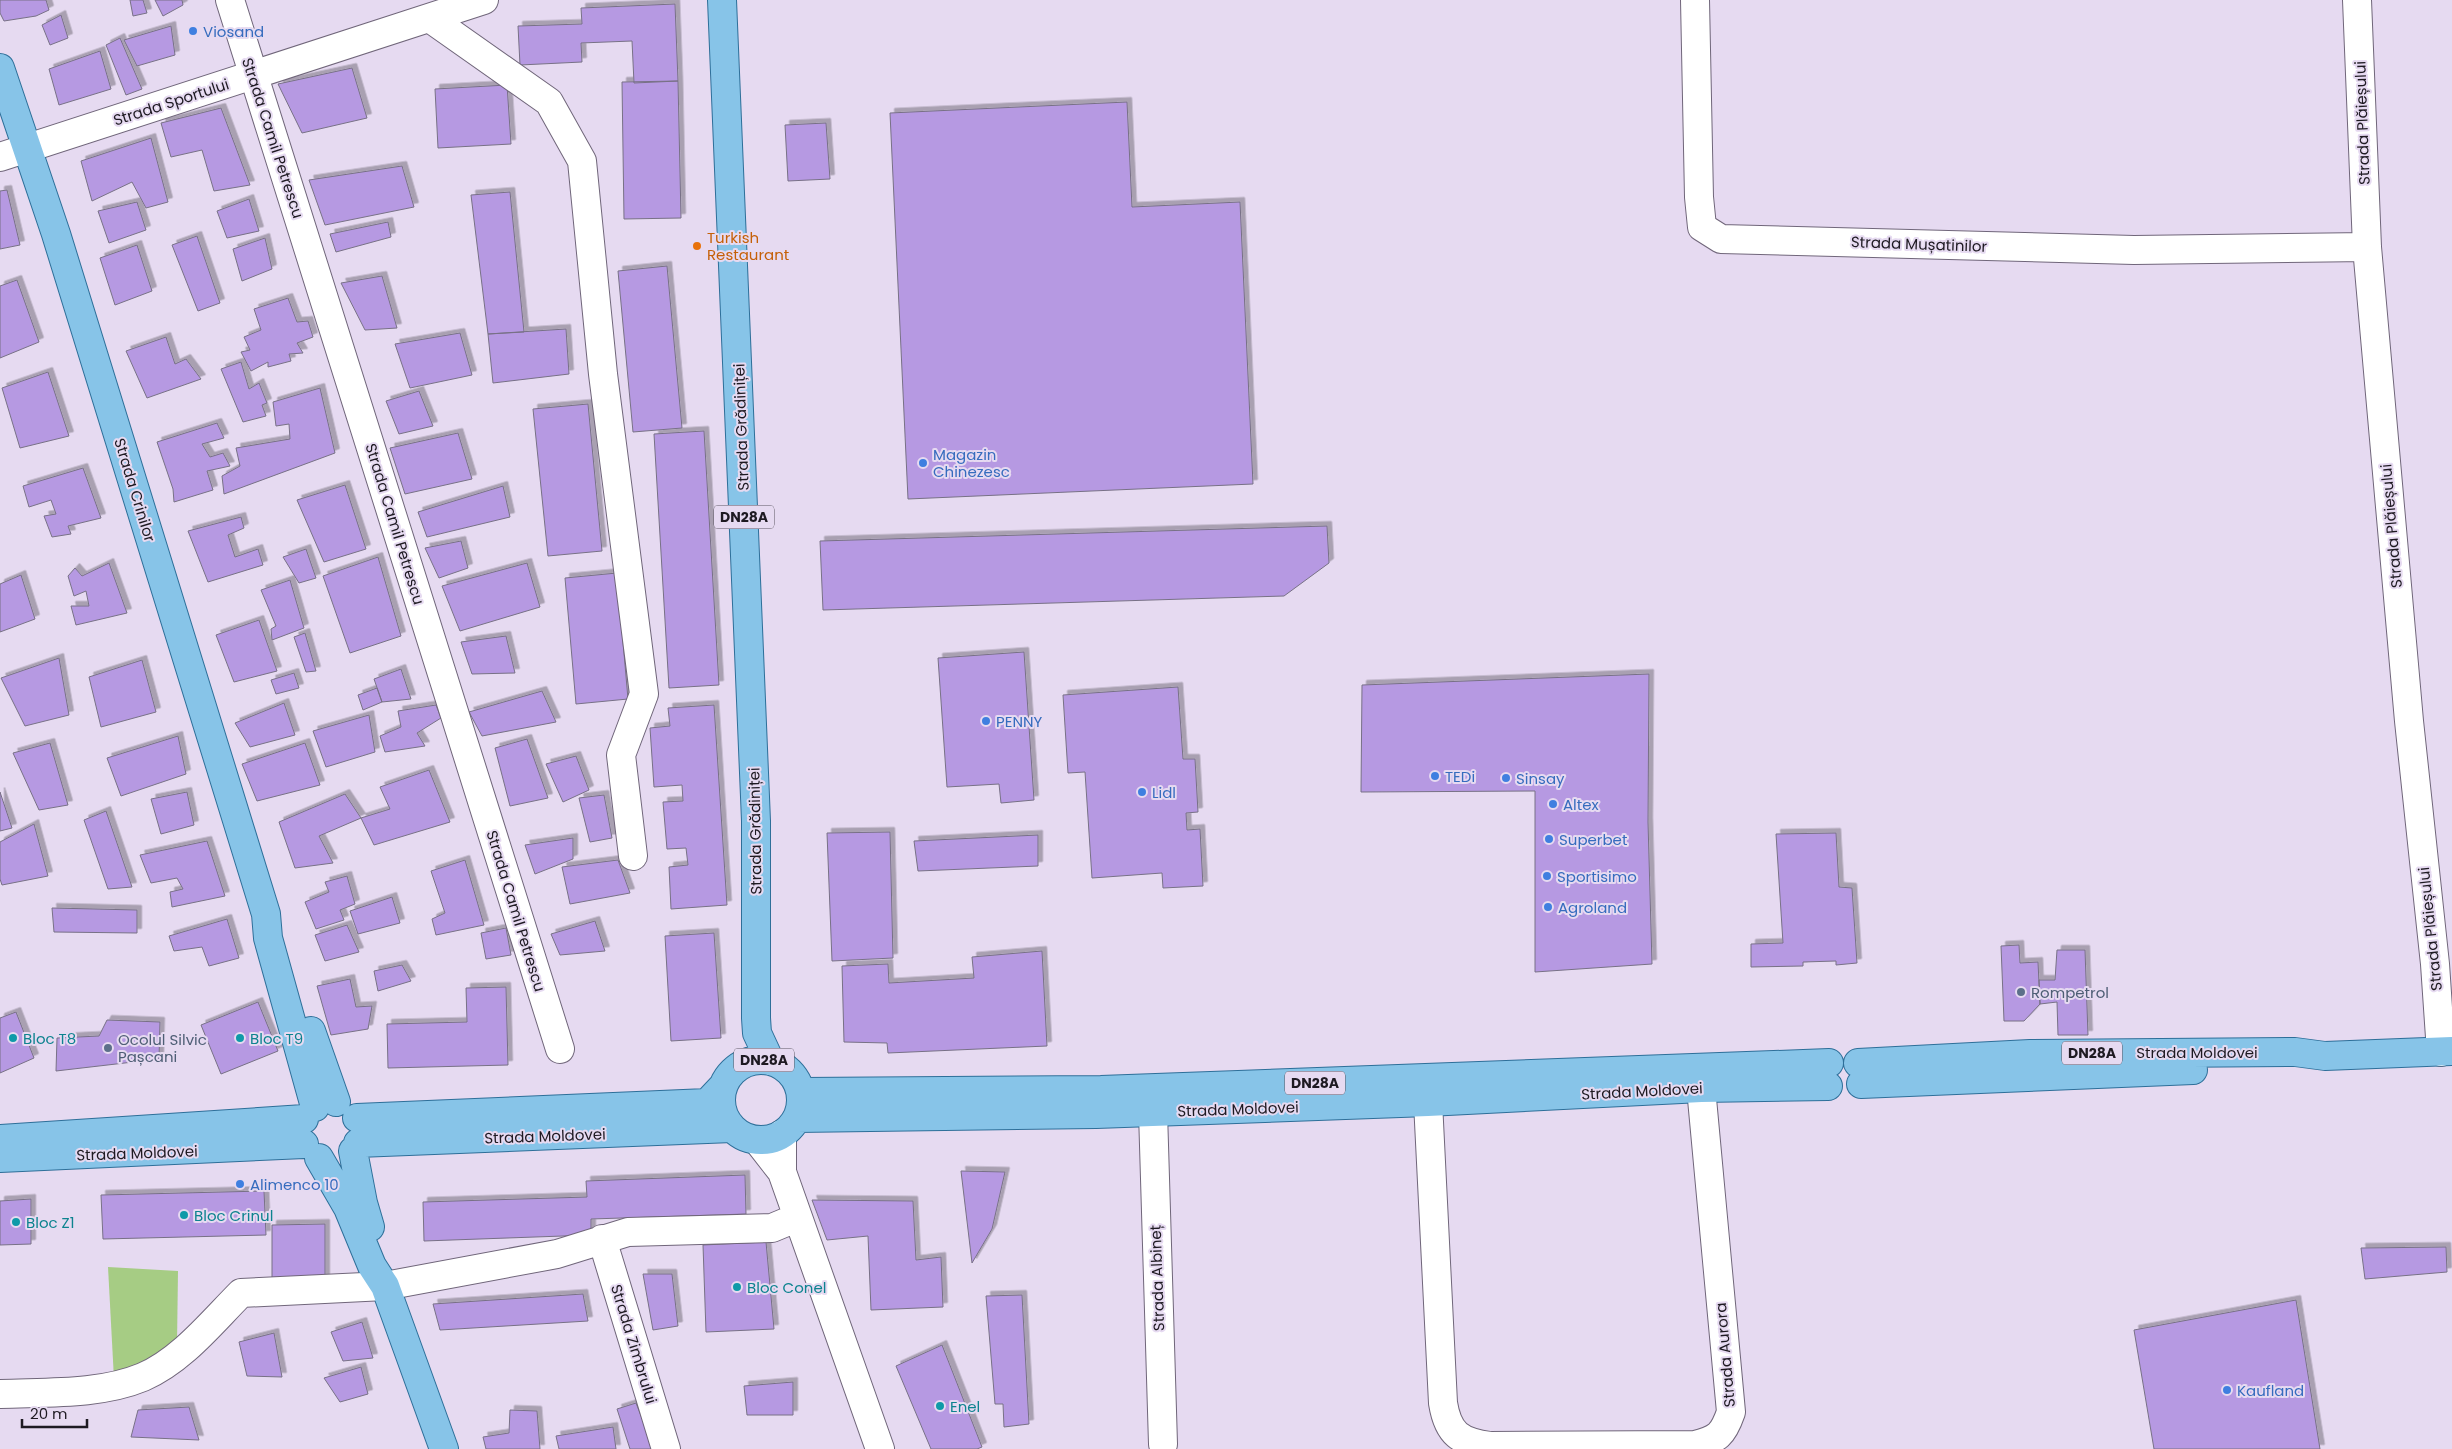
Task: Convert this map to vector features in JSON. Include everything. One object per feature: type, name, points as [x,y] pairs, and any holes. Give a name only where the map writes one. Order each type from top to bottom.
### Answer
[{"type":"main road","name":"Strada Grădiniței","points":[[722,0],[756,821],[757,1062]]},
{"type":"main road","name":"Strada Crinilor","points":[[0,68],[27,148],[266,914],[268,938],[316,1126],[372,1266],[385,1286]]},
{"type":"main road","name":"Strada Moldovei","points":[[1829,1074],[1836,1093],[1847,1094],[1855,1090],[1859,1074],[2261,1067],[2296,1063],[2326,1056],[2447,1052]]},
{"type":"main road","name":"DN28A","points":[[757,1062],[789,1070],[796,1080],[784,1121],[747,1138],[732,1128],[721,1108],[723,1086],[735,1069],[757,1062]]},
{"type":"main road","name":"Strada Moldovei","points":[[784,1121],[1101,1090],[1829,1074]]},
{"type":"main road","name":"Strada Moldovei","points":[[784,1121],[1153,1112],[1428,1102],[1701,1088],[1829,1074]]},
{"type":"main road","name":"Strada Moldovei","points":[[356,1137],[707,1103],[723,1086]]},
{"type":"main road","points":[[316,1126],[349,1108],[356,1137],[362,1203],[381,1263],[385,1286],[444,1449]]},
{"type":"main road","name":"Strada Moldovei","points":[[0,1139],[316,1126]]},
{"type":"main road","name":"Strada Moldovei","points":[[0,1158],[316,1126]]},
{"type":"main road","name":"DN28A","points":[[316,1126],[340,1160],[356,1137]]},
{"type":"main road","name":"Strada Moldovei","points":[[356,1137],[732,1128]]},
{"type":"street","name":"Strada Camil Petrescu","points":[[230,0],[560,1049]]},
{"type":"street","name":"Strada Sportului","points":[[0,157],[431,19],[484,0]]},
{"type":"street","name":"Strada Mușatinilor","points":[[1695,0],[1702,227],[1720,239],[2134,250],[2367,247]]},
{"type":"street","name":"Strada Plăieșului","points":[[2357,0],[2367,247],[2409,721],[2435,964],[2447,1052]]},
{"type":"street","points":[[431,19],[549,102],[582,161],[603,374],[644,694],[621,756],[634,856]]},
{"type":"street","name":"Strada Aurora","points":[[1428,1102],[1443,1403],[1446,1419],[1456,1435],[1470,1443],[1490,1446],[1694,1445],[1714,1440],[1726,1429],[1731,1412],[1701,1088]]},
{"type":"street","name":"Strada Albineț","points":[[1153,1112],[1164,1444]]},
{"type":"street","points":[[784,1121],[782,1172],[796,1218],[880,1449]]},
{"type":"street","points":[[0,1394],[78,1390],[117,1385],[144,1377],[171,1361],[191,1344],[241,1293],[385,1286],[557,1254],[628,1232],[772,1228],[796,1218]]},
{"type":"street","name":"Strada Zimbrului","points":[[602,1239],[666,1449]]},
{"type":"green space","points":[[108,1267],[178,1271],[177,1344],[114,1379]]},
{"type":"building","points":[[0,0],[46,0],[49,10],[36,16],[4,21],[0,13]]},
{"type":"building","points":[[130,0],[143,0],[147,13],[133,16]]},
{"type":"building","points":[[155,0],[182,0],[183,5],[163,16]]},
{"type":"building","points":[[675,4],[678,81],[634,83],[632,41],[581,43],[582,62],[520,65],[518,26],[582,24],[581,8]]},
{"type":"building","points":[[61,15],[68,38],[50,45],[42,25]]},
{"type":"building","points":[[171,26],[175,55],[137,66],[124,40]]},
{"type":"building","points":[[120,38],[142,89],[126,95],[106,45]]},
{"type":"building","points":[[100,51],[111,89],[59,105],[49,69]]},
{"type":"building","points":[[352,68],[367,118],[302,133],[278,84]]},
{"type":"building","points":[[678,81],[681,218],[624,219],[622,82]]},
{"type":"building","points":[[507,85],[511,144],[438,148],[435,89]]},
{"type":"building","points":[[1127,102],[1132,207],[1240,202],[1253,484],[908,499],[890,113]]},
{"type":"building","points":[[221,108],[250,185],[214,191],[202,150],[171,157],[161,123]]},
{"type":"building","points":[[826,123],[830,179],[788,181],[785,125]]},
{"type":"building","points":[[151,138],[168,202],[146,208],[132,182],[92,201],[81,161]]},
{"type":"building","points":[[402,166],[414,207],[325,225],[309,180]]},
{"type":"building","points":[[7,190],[20,245],[0,249],[0,191]]},
{"type":"building","points":[[510,192],[524,332],[488,334],[471,195]]},
{"type":"building","points":[[249,199],[259,231],[227,238],[217,211]]},
{"type":"building","points":[[137,202],[146,230],[109,243],[98,211]]},
{"type":"building","points":[[388,222],[391,237],[336,252],[330,234]]},
{"type":"building","points":[[197,236],[220,303],[198,311],[172,245]]},
{"type":"building","points":[[265,238],[272,269],[242,281],[233,249]]},
{"type":"building","points":[[137,245],[152,291],[115,305],[100,258]]},
{"type":"building","points":[[667,266],[682,428],[633,432],[618,271]]},
{"type":"building","points":[[382,276],[397,328],[365,330],[341,283]]},
{"type":"building","points":[[17,280],[39,342],[0,358],[0,286]]},
{"type":"building","points":[[288,298],[297,322],[308,321],[313,337],[297,343],[303,353],[289,354],[291,361],[268,367],[268,362],[251,371],[241,352],[250,350],[244,337],[261,330],[254,309]]},
{"type":"building","points":[[566,329],[569,374],[493,383],[488,334]]},
{"type":"building","points":[[460,333],[472,375],[410,388],[395,344]]},
{"type":"building","points":[[166,337],[175,364],[186,359],[201,379],[147,398],[126,351]]},
{"type":"building","points":[[241,362],[249,389],[259,383],[267,403],[262,405],[266,416],[243,422],[221,369]]},
{"type":"building","points":[[48,372],[69,436],[20,448],[2,388]]},
{"type":"building","points":[[320,388],[335,453],[224,494],[222,476],[240,466],[236,448],[290,439],[289,424],[276,426],[273,402]]},
{"type":"building","points":[[419,391],[433,426],[399,434],[386,401]]},
{"type":"building","points":[[588,404],[602,551],[548,556],[533,409]]},
{"type":"building","points":[[217,423],[224,438],[202,444],[210,457],[223,453],[230,466],[207,471],[213,490],[174,502],[173,489],[157,442]]},
{"type":"building","points":[[704,431],[719,685],[669,688],[654,434]]},
{"type":"building","points":[[458,433],[472,479],[405,494],[390,448]]},
{"type":"building","points":[[83,468],[101,518],[68,526],[71,534],[52,537],[44,516],[56,514],[51,500],[29,507],[23,486]]},
{"type":"building","points":[[345,485],[366,549],[324,562],[297,500]]},
{"type":"building","points":[[503,486],[510,517],[427,537],[418,512]]},
{"type":"building","points":[[241,517],[244,528],[228,535],[235,557],[258,549],[263,565],[208,582],[188,531]]},
{"type":"building","points":[[1327,526],[1329,563],[1284,596],[823,610],[820,541]]},
{"type":"building","points":[[461,541],[468,568],[439,578],[425,548]]},
{"type":"building","points":[[306,549],[316,578],[299,583],[283,557]]},
{"type":"building","points":[[378,557],[401,636],[350,653],[323,576]]},
{"type":"building","points":[[109,563],[127,613],[76,625],[71,606],[89,606],[86,591],[74,596],[68,576],[75,568],[82,576]]},
{"type":"building","points":[[527,563],[540,607],[460,631],[442,586]]},
{"type":"building","points":[[617,573],[628,699],[576,704],[565,578]]},
{"type":"building","points":[[21,575],[35,619],[0,632],[0,584]]},
{"type":"building","points":[[290,580],[304,628],[272,640],[271,629],[276,626],[261,590]]},
{"type":"building","points":[[259,620],[277,671],[234,682],[216,635]]},
{"type":"building","points":[[305,633],[316,671],[306,672],[294,637]]},
{"type":"building","points":[[506,636],[515,673],[472,674],[461,642]]},
{"type":"building","name":"PENNY","points":[[1024,652],[1034,800],[1001,803],[999,784],[947,787],[938,658]]},
{"type":"building","points":[[59,658],[69,715],[25,726],[1,678]]},
{"type":"building","points":[[142,660],[156,712],[101,727],[89,677]]},
{"type":"building","points":[[401,669],[411,699],[382,702],[374,679]]},
{"type":"building","points":[[294,673],[299,688],[276,694],[271,680]]},
{"type":"building","points":[[1649,674],[1648,822],[1652,964],[1535,972],[1535,791],[1361,792],[1362,685]]},
{"type":"building","name":"Lidl","points":[[1178,687],[1183,759],[1195,759],[1198,812],[1186,813],[1187,830],[1200,829],[1203,886],[1163,888],[1162,873],[1092,878],[1085,772],[1068,773],[1063,695]]},
{"type":"building","points":[[377,688],[382,702],[363,710],[358,695]]},
{"type":"building","points":[[542,691],[556,722],[482,736],[469,712]]},
{"type":"building","points":[[284,703],[295,735],[250,747],[235,723]]},
{"type":"building","points":[[436,705],[441,718],[417,733],[425,746],[385,752],[380,736],[401,727],[398,711]]},
{"type":"building","points":[[714,705],[727,905],[671,909],[669,867],[688,865],[686,848],[667,849],[663,802],[683,801],[682,785],[654,787],[650,728],[670,726],[668,708]]},
{"type":"building","points":[[369,715],[375,752],[326,767],[313,731]]},
{"type":"building","points":[[178,736],[186,774],[121,796],[107,758]]},
{"type":"building","points":[[527,739],[548,798],[510,806],[495,748]]},
{"type":"building","points":[[50,743],[68,805],[39,810],[13,753]]},
{"type":"building","points":[[305,743],[320,785],[257,801],[242,764]]},
{"type":"building","points":[[576,756],[589,790],[563,802],[546,764]]},
{"type":"building","points":[[429,770],[450,822],[374,845],[361,818],[390,809],[380,787]]},
{"type":"building","points":[[0,792],[12,828],[0,831]]},
{"type":"building","points":[[187,792],[194,825],[161,834],[151,799]]},
{"type":"building","points":[[345,794],[361,818],[319,836],[333,863],[295,868],[279,822]]},
{"type":"building","points":[[604,795],[612,838],[590,842],[579,798]]},
{"type":"building","points":[[106,811],[132,887],[108,889],[84,820]]},
{"type":"building","points":[[34,824],[48,876],[2,885],[0,879],[0,842]]},
{"type":"building","points":[[890,832],[893,958],[832,961],[827,833]]},
{"type":"building","points":[[1836,833],[1839,887],[1852,888],[1857,963],[1836,965],[1836,961],[1803,962],[1803,966],[1751,967],[1751,944],[1783,943],[1776,834]]},
{"type":"building","points":[[1038,835],[1038,866],[918,871],[914,841]]},
{"type":"building","points":[[573,838],[573,859],[535,874],[525,845]]},
{"type":"building","points":[[207,841],[225,896],[172,907],[170,892],[183,889],[177,878],[151,883],[140,855]]},
{"type":"building","points":[[465,860],[484,925],[436,935],[432,919],[445,913],[431,871]]},
{"type":"building","points":[[618,860],[630,893],[570,904],[562,867]]},
{"type":"building","points":[[347,876],[355,904],[340,910],[344,920],[316,929],[305,902],[329,892],[325,882]]},
{"type":"building","points":[[392,897],[400,923],[358,934],[350,911]]},
{"type":"building","points":[[52,908],[137,910],[137,933],[54,932]]},
{"type":"building","points":[[227,919],[239,958],[209,966],[202,947],[174,951],[169,936]]},
{"type":"building","points":[[595,921],[605,951],[560,955],[551,934]]},
{"type":"building","points":[[347,925],[359,952],[325,961],[315,935]]},
{"type":"building","points":[[506,928],[511,955],[486,959],[481,933]]},
{"type":"building","points":[[714,933],[721,1038],[671,1041],[665,936]]},
{"type":"building","name":"Rompetrol","points":[[2019,945],[2020,963],[2038,962],[2040,1004],[2024,1021],[2004,1021],[2001,946]]},
{"type":"building","points":[[2057,950],[2085,950],[2088,1035],[2058,1035],[2057,1002],[2040,1004],[2039,980],[2055,980]]},
{"type":"building","points":[[1042,951],[1047,1046],[888,1053],[887,1043],[844,1042],[842,966],[888,964],[889,983],[974,978],[972,957]]},
{"type":"building","points":[[402,965],[411,981],[378,991],[374,971]]},
{"type":"building","points":[[350,979],[356,1007],[372,1006],[368,1029],[331,1035],[317,986]]},
{"type":"building","points":[[506,987],[508,1065],[388,1068],[387,1024],[467,1022],[466,988]]},
{"type":"building","name":"Bloc T9","points":[[258,1002],[278,1051],[221,1074],[201,1025]]},
{"type":"building","name":"Bloc T8","points":[[16,1012],[34,1058],[0,1073],[0,1018]]},
{"type":"building","name":"Ocolul Silvic Pașcani","points":[[107,1020],[160,1022],[159,1059],[56,1071],[57,1038],[99,1036]]},
{"type":"building","points":[[961,1171],[1005,1172],[992,1229],[972,1263]]},
{"type":"building","points":[[745,1175],[746,1214],[591,1219],[591,1235],[424,1241],[423,1202],[587,1197],[586,1181]]},
{"type":"building","name":"Bloc Crinul","points":[[264,1191],[266,1235],[103,1239],[101,1195]]},
{"type":"building","name":"Bloc Z1","points":[[31,1199],[31,1244],[0,1245],[0,1201]]},
{"type":"building","points":[[812,1200],[913,1201],[916,1260],[941,1257],[943,1307],[871,1310],[868,1236],[827,1240]]},
{"type":"building","points":[[325,1224],[325,1280],[272,1281],[272,1225]]},
{"type":"building","name":"Bloc Conel","points":[[766,1242],[774,1329],[706,1332],[703,1245]]},
{"type":"building","points":[[2446,1247],[2447,1272],[2365,1279],[2361,1248]]},
{"type":"building","points":[[643,1274],[672,1274],[678,1326],[653,1330]]},
{"type":"building","points":[[583,1294],[588,1321],[440,1330],[433,1304]]},
{"type":"building","points":[[1022,1295],[1029,1424],[1004,1427],[1003,1404],[995,1404],[986,1296]]},
{"type":"building","name":"Kaufland","points":[[2296,1300],[2320,1449],[2154,1449],[2134,1330]]},
{"type":"building","points":[[362,1322],[373,1358],[343,1361],[331,1332]]},
{"type":"building","points":[[274,1333],[282,1377],[247,1376],[239,1342]]},
{"type":"building","name":"Enel","points":[[942,1345],[982,1447],[977,1449],[931,1449],[896,1366]]},
{"type":"building","points":[[361,1367],[368,1394],[340,1402],[324,1378]]},
{"type":"building","points":[[793,1382],[793,1415],[747,1415],[744,1386]]},
{"type":"building","points":[[636,1403],[654,1449],[630,1449],[617,1409]]},
{"type":"building","points":[[189,1407],[199,1440],[131,1437],[138,1410]]},
{"type":"building","points":[[510,1410],[537,1411],[540,1449],[486,1449],[483,1437],[509,1433]]},
{"type":"building","points":[[613,1427],[616,1449],[559,1449],[556,1436]]},
{"type":"place","name":"Viosand","points":[[193,31]]},
{"type":"place","name":"Turkish Restaurant","points":[[697,246]]},
{"type":"place","name":"Magazin Chinezesc","points":[[923,463]]},
{"type":"place","name":"PENNY","points":[[986,721]]},
{"type":"place","name":"TEDi","points":[[1435,776]]},
{"type":"place","name":"Sinsay","points":[[1506,778]]},
{"type":"place","name":"Lidl","points":[[1142,792]]},
{"type":"place","name":"Altex","points":[[1553,804]]},
{"type":"place","name":"Superbet","points":[[1549,839]]},
{"type":"place","name":"Sportisimo","points":[[1547,876]]},
{"type":"place","name":"Agroland","points":[[1548,907]]},
{"type":"place","name":"Rompetrol","points":[[2021,992]]},
{"type":"place","name":"Bloc T8","points":[[13,1038]]},
{"type":"place","name":"Bloc T9","points":[[240,1038]]},
{"type":"place","name":"Ocolul Silvic Pașcani","points":[[108,1048]]},
{"type":"place","name":"Alimenco 10","points":[[240,1184]]},
{"type":"place","name":"Bloc Crinul","points":[[184,1215]]},
{"type":"place","name":"Bloc Z1","points":[[16,1222]]},
{"type":"place","name":"Bloc Conel","points":[[737,1287]]},
{"type":"place","name":"Kaufland","points":[[2227,1390]]},
{"type":"place","name":"Enel","points":[[940,1406]]}]
